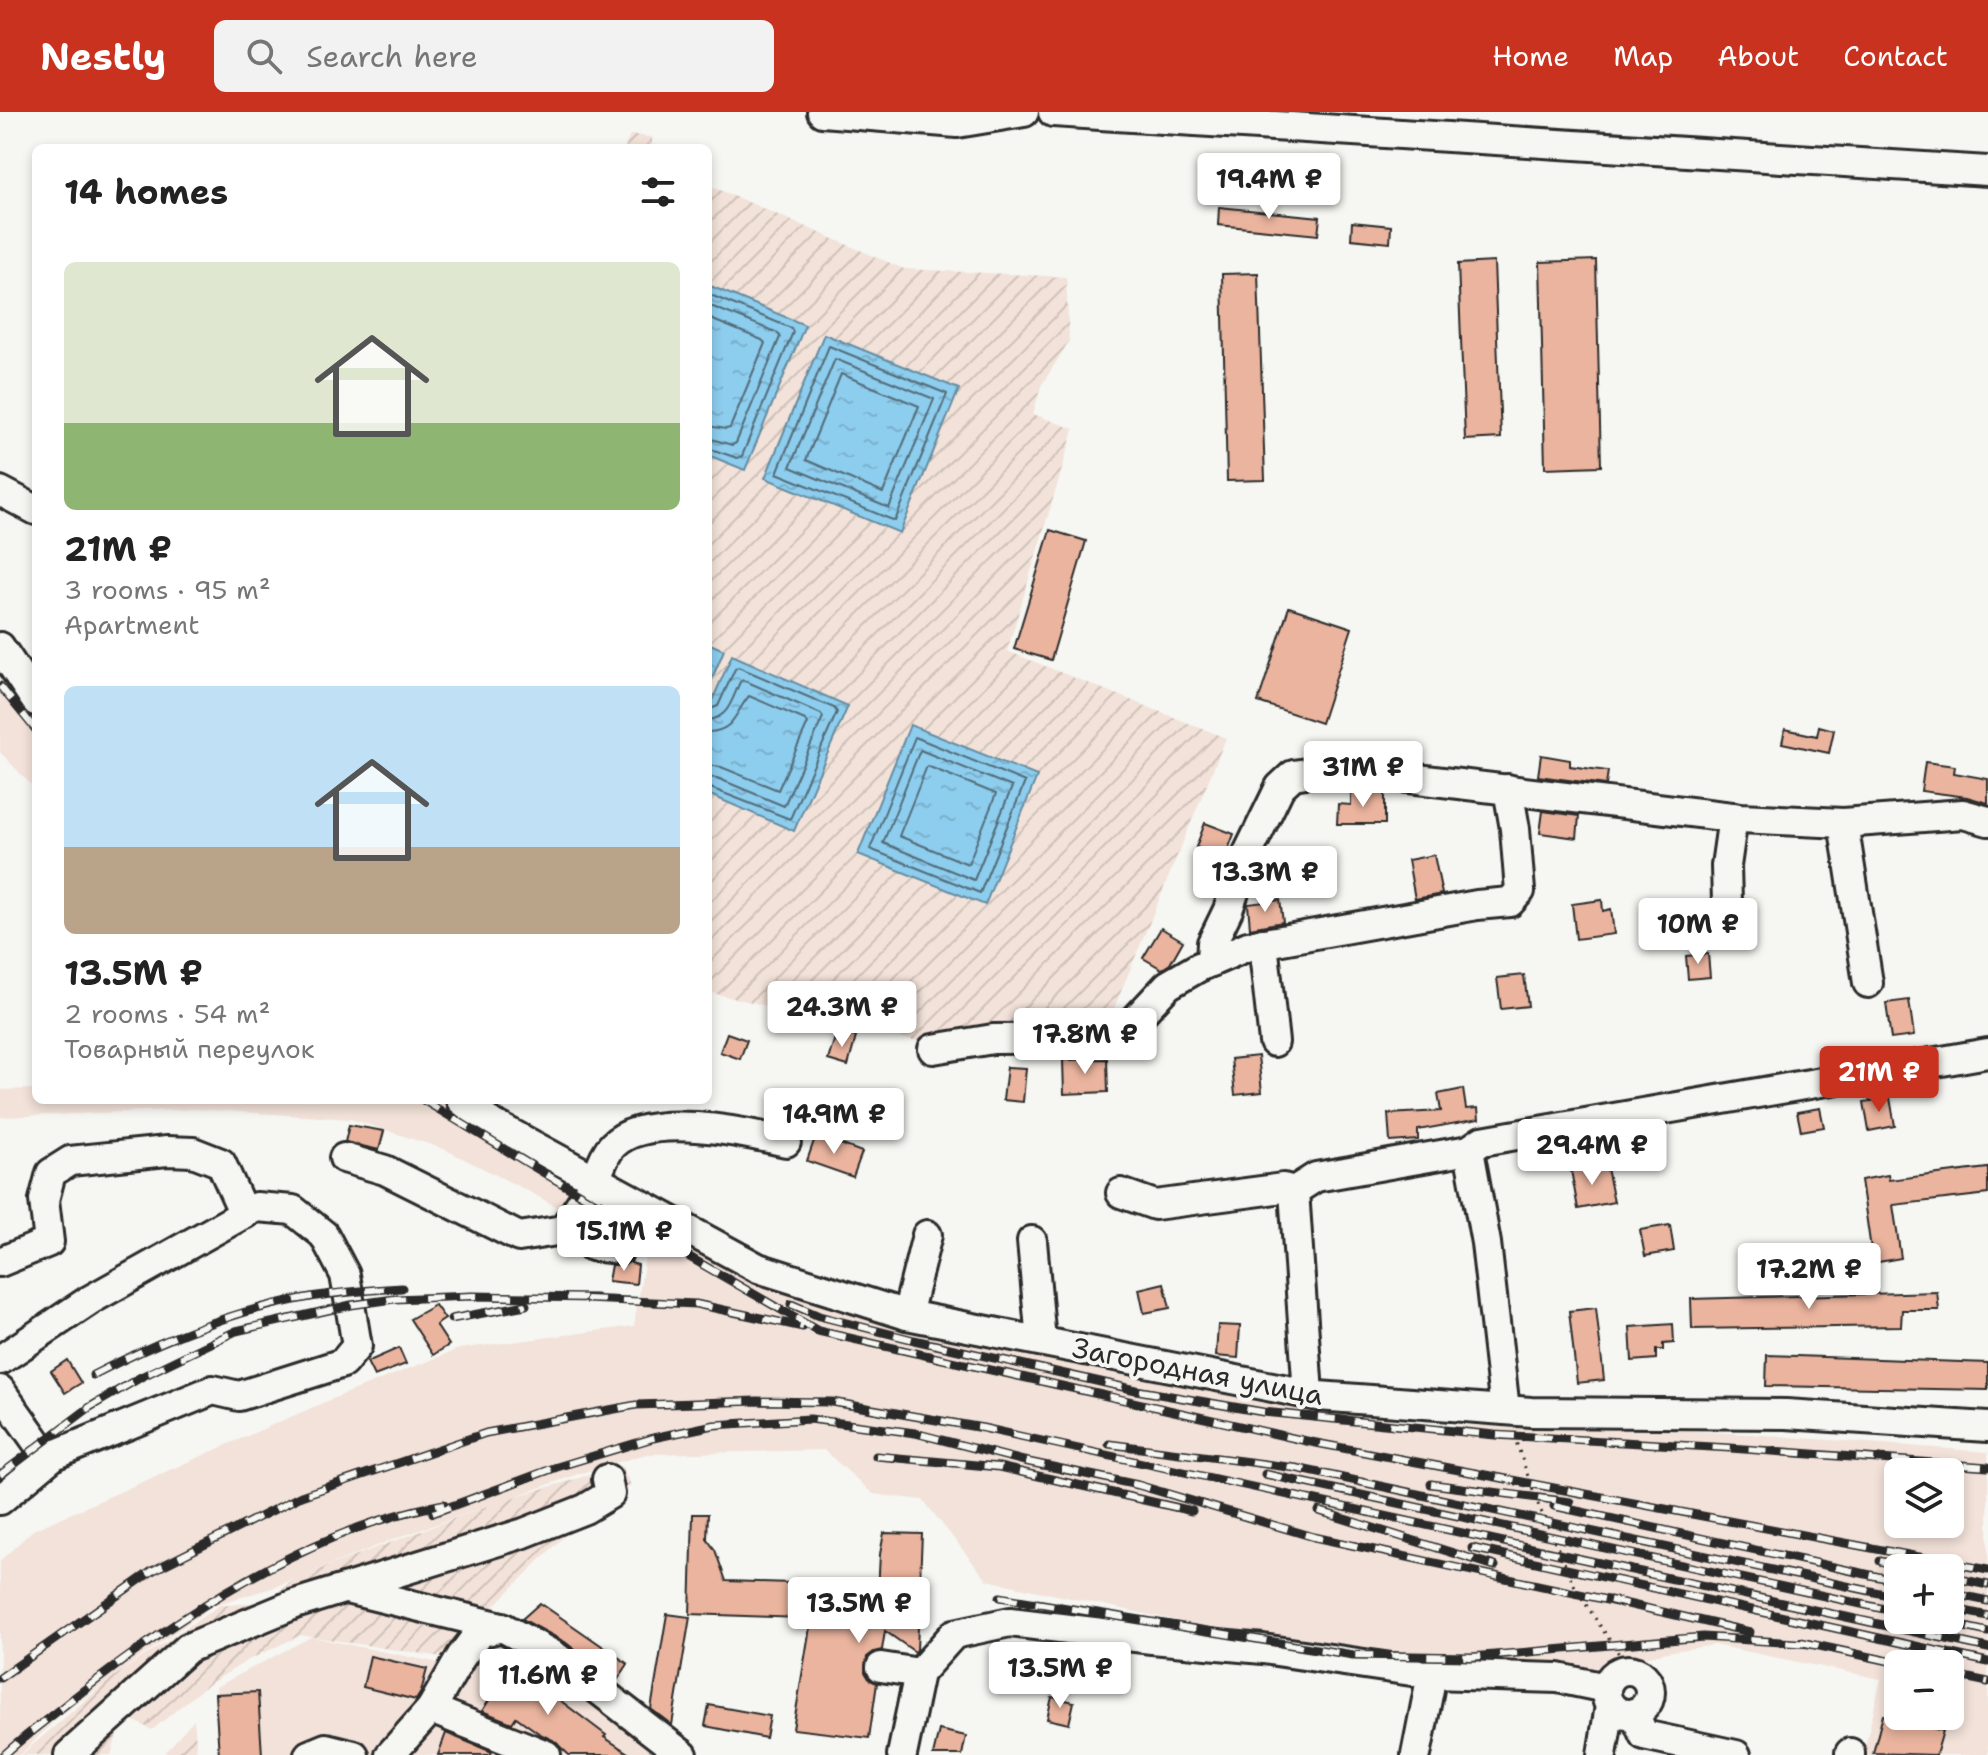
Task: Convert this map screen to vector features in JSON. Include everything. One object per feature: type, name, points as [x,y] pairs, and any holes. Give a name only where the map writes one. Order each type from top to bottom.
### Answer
[{"type":"street","points":[[822,112],[957,123],[1024,112]]},
{"type":"street","points":[[1053,112],[1988,171]]},
{"type":"street","points":[[0,491],[32,508]]},
{"type":"street","points":[[0,647],[32,695]]},
{"type":"street","points":[[1211,962],[1212,943],[1228,910],[1247,855],[1280,787],[1293,775],[1320,771],[1374,775],[1733,817],[1843,823],[1963,814],[1988,821]]},
{"type":"street","points":[[933,1049],[993,1039],[1112,1038],[1121,1035],[1168,985],[1248,946],[1477,905],[1510,902],[1520,891],[1508,789]]},
{"type":"street","points":[[1727,902],[1726,866],[1733,817]]},
{"type":"street","points":[[1843,823],[1868,983]]},
{"type":"street","points":[[1263,943],[1274,1042]]},
{"type":"street","points":[[1121,1193],[1155,1205],[1283,1188],[1294,1191],[1316,1177],[1469,1150],[1482,1141],[1988,1053]]},
{"type":"street","name":"Загородная улица","points":[[466,1104],[488,1121],[758,1268],[907,1315],[1308,1394],[1505,1410],[1786,1414],[1988,1427]]},
{"type":"street","points":[[563,1230],[613,1144],[639,1130],[706,1128],[786,1142]]},
{"type":"street","points":[[1469,1150],[1486,1243],[1505,1410]]},
{"type":"street","points":[[0,1262],[49,1242],[44,1200],[51,1173],[70,1161],[167,1151],[193,1152],[221,1163],[244,1214]]},
{"type":"street","points":[[344,1158],[385,1170],[519,1237],[563,1230],[592,1246],[619,1249]]},
{"type":"street","points":[[1294,1191],[1308,1394]]},
{"type":"street","points":[[0,1360],[90,1300],[256,1207],[293,1210],[324,1235],[345,1275],[357,1346],[343,1363],[239,1396],[213,1390],[54,1455],[0,1500]]},
{"type":"street","points":[[907,1315],[927,1235]]},
{"type":"street","points":[[1032,1241],[1041,1341]]},
{"type":"street","points":[[0,1390],[49,1459]]},
{"type":"street","points":[[69,1755],[188,1648],[295,1604],[524,1533],[585,1509],[610,1494],[607,1479]]},
{"type":"street","points":[[345,1589],[502,1627],[555,1656],[683,1755]]},
{"type":"street","points":[[902,1755],[919,1673],[954,1634],[1010,1622],[1263,1649],[1432,1674],[1558,1678],[1617,1702],[1648,1702],[1650,1688],[1643,1675],[1629,1669],[1615,1673],[1617,1702],[1602,1755]]},
{"type":"street","points":[[390,1755],[431,1709],[461,1657],[479,1633],[502,1627]]},
{"type":"street","points":[[881,1667],[919,1673]]},
{"type":"street","points":[[1416,1755],[1432,1674]]},
{"type":"street","points":[[1617,1702],[1644,1735],[1736,1755]]},
{"type":"street","points":[[431,1709],[546,1755]]},
{"type":"street","points":[[309,1755],[326,1748],[354,1755]]},
{"type":"path","points":[[1505,1410],[1537,1502],[1577,1591],[1629,1669]]},
{"type":"shaded area","points":[[630,135],[652,137],[652,144],[627,144]]},
{"type":"shaded area","points":[[712,187],[904,269],[1066,277],[1069,341],[1041,386],[1033,414],[1074,429],[1007,651],[1226,738],[1105,1030],[925,1043],[712,993]]},
{"type":"shaded area","points":[[0,662],[32,709],[32,786],[0,752]]},
{"type":"shaded area","points":[[32,1089],[32,1104],[462,1104],[696,1248],[1328,1410],[1439,1426],[1570,1425],[1750,1434],[1988,1452],[1988,1755],[1863,1755],[1881,1679],[1715,1645],[1583,1670],[1445,1667],[1276,1642],[987,1580],[923,1500],[873,1494],[824,1450],[646,1454],[578,1474],[394,1539],[272,1588],[213,1605],[58,1717],[20,1755],[0,1755],[0,1561],[33,1530],[332,1399],[459,1349],[634,1326],[645,1256],[530,1192],[444,1149],[351,1119],[196,1109],[0,1117],[0,1090]]},
{"type":"shaded area","points":[[621,1466],[631,1485],[564,1536],[483,1617],[448,1658],[301,1635],[248,1660],[203,1688],[152,1730],[123,1715],[111,1755],[21,1755],[109,1680],[220,1605],[264,1603],[296,1578],[503,1500]]},
{"type":"shaded area","points":[[311,1637],[449,1665],[473,1647],[532,1651],[667,1755],[221,1755],[216,1687]]},
{"type":"shaded area","points":[[194,1720],[197,1755],[163,1755]]},
{"type":"water","points":[[712,287],[805,325],[745,470],[712,457]]},
{"type":"water","points":[[824,334],[959,389],[900,533],[765,478]]},
{"type":"water","points":[[712,645],[724,650],[712,678]]},
{"type":"water","points":[[732,655],[848,706],[794,831],[712,796],[712,701]]},
{"type":"water","points":[[910,725],[1037,776],[985,905],[858,854]]},
{"type":"building","points":[[1219,207],[1320,217],[1318,235],[1218,225]]},
{"type":"building","points":[[1352,222],[1391,226],[1390,243],[1351,239]]},
{"type":"building","points":[[1596,260],[1601,466],[1545,468],[1540,262]]},
{"type":"building","points":[[1494,262],[1501,438],[1465,440],[1458,264]]},
{"type":"building","points":[[1258,273],[1265,480],[1227,481],[1222,274]]},
{"type":"building","points":[[1050,530],[1086,541],[1051,660],[1014,649]]},
{"type":"building","points":[[1289,607],[1352,628],[1321,723],[1258,702]]},
{"type":"building","points":[[1819,726],[1834,730],[1829,753],[1782,743],[1785,729],[1817,736]]},
{"type":"building","points":[[1541,755],[1570,760],[1570,766],[1608,771],[1606,785],[1538,776]]},
{"type":"building","points":[[1925,762],[1955,766],[1954,773],[1988,779],[1988,803],[1921,791]]},
{"type":"building","points":[[1351,790],[1385,793],[1385,824],[1337,824],[1338,804],[1351,805]]},
{"type":"building","points":[[1543,811],[1579,816],[1577,838],[1540,833]]},
{"type":"building","points":[[1205,823],[1234,834],[1226,855],[1196,847]]},
{"type":"building","points":[[1434,855],[1442,894],[1415,899],[1408,860]]},
{"type":"building","points":[[1280,900],[1283,922],[1250,928],[1248,904]]},
{"type":"building","points":[[1602,900],[1603,911],[1611,909],[1614,934],[1576,939],[1572,904]]},
{"type":"building","points":[[1161,928],[1183,941],[1170,964],[1162,969],[1143,958]]},
{"type":"building","points":[[1708,954],[1710,977],[1688,979],[1686,956]]},
{"type":"building","points":[[1524,975],[1528,1006],[1501,1009],[1497,978]]},
{"type":"building","points":[[1909,1000],[1914,1036],[1891,1039],[1886,1003]]},
{"type":"building","points":[[837,1031],[856,1037],[848,1066],[828,1060]]},
{"type":"building","points":[[727,1033],[747,1040],[740,1059],[720,1052]]},
{"type":"building","points":[[1258,1056],[1262,1092],[1235,1095],[1231,1059]]},
{"type":"building","points":[[1107,1059],[1108,1092],[1064,1094],[1063,1060]]},
{"type":"building","points":[[1007,1067],[1026,1068],[1023,1102],[1003,1100]]},
{"type":"building","points":[[1463,1089],[1466,1109],[1478,1108],[1479,1119],[1418,1130],[1418,1140],[1390,1142],[1388,1114],[1441,1111],[1438,1094]]},
{"type":"building","points":[[1890,1098],[1895,1126],[1869,1131],[1864,1102]]},
{"type":"building","points":[[1820,1108],[1824,1127],[1801,1131],[1797,1112]]},
{"type":"building","points":[[349,1125],[384,1131],[379,1150],[345,1142]]},
{"type":"building","points":[[816,1135],[862,1152],[853,1177],[807,1161]]},
{"type":"building","points":[[1597,1165],[1599,1170],[1607,1168],[1614,1202],[1578,1209],[1571,1170]]},
{"type":"building","points":[[1988,1168],[1988,1194],[1893,1205],[1901,1258],[1873,1263],[1861,1180],[1888,1175],[1889,1180]]},
{"type":"building","points":[[1670,1225],[1674,1251],[1645,1256],[1640,1230]]},
{"type":"building","points":[[632,1260],[631,1263],[638,1265],[636,1284],[608,1281],[611,1265],[625,1265]]},
{"type":"building","points":[[1164,1283],[1170,1308],[1144,1313],[1139,1289]]},
{"type":"building","points":[[1937,1292],[1939,1310],[1902,1310],[1901,1326],[1692,1329],[1691,1299]]},
{"type":"building","points":[[435,1305],[445,1319],[436,1325],[449,1345],[433,1355],[410,1319]]},
{"type":"building","points":[[1596,1308],[1604,1380],[1577,1383],[1569,1311]]},
{"type":"building","points":[[1673,1324],[1674,1343],[1663,1344],[1663,1350],[1656,1350],[1656,1359],[1632,1361],[1630,1327]]},
{"type":"building","points":[[1218,1325],[1240,1326],[1238,1358],[1216,1356]]},
{"type":"building","points":[[399,1348],[406,1364],[374,1376],[367,1362]]},
{"type":"building","points":[[1767,1355],[1988,1363],[1988,1390],[1766,1386]]},
{"type":"building","points":[[67,1360],[81,1383],[65,1393],[51,1371]]},
{"type":"building","points":[[693,1514],[708,1514],[707,1539],[715,1550],[726,1581],[792,1583],[791,1599],[801,1599],[800,1618],[690,1614]]},
{"type":"building","points":[[884,1533],[922,1534],[917,1650],[915,1652],[885,1631],[882,1650],[867,1657],[865,1672],[870,1680],[877,1683],[869,1738],[793,1729],[813,1609],[859,1615],[860,1608],[877,1610]]},
{"type":"building","points":[[540,1603],[628,1664],[616,1682],[565,1642],[522,1619]]},
{"type":"building","points":[[667,1614],[690,1617],[672,1725],[651,1709]]},
{"type":"building","points":[[370,1656],[427,1669],[416,1700],[363,1687]]},
{"type":"building","points":[[511,1667],[631,1755],[569,1755],[553,1740],[516,1717],[512,1723],[482,1711]]},
{"type":"building","points":[[258,1692],[262,1755],[219,1755],[215,1694]]},
{"type":"building","points":[[1052,1697],[1074,1702],[1069,1724],[1047,1719]]},
{"type":"building","points":[[709,1705],[770,1716],[766,1738],[705,1726]]},
{"type":"building","points":[[1883,1715],[1884,1730],[1943,1731],[1936,1755],[1873,1753]]},
{"type":"building","points":[[939,1730],[966,1736],[962,1755],[933,1755]]},
{"type":"building","points":[[446,1733],[492,1752],[490,1755],[438,1755]]},
{"type":"railway","points":[[0,686],[32,725]]},
{"type":"railway","points":[[430,1104],[818,1331],[1311,1442],[1988,1570]]},
{"type":"railway","points":[[93,1375],[170,1339],[250,1311],[317,1296],[402,1288]]},
{"type":"railway","points":[[0,1475],[90,1407],[141,1377],[236,1331],[351,1305],[394,1299],[472,1296],[596,1298]]},
{"type":"railway","points":[[586,1299],[696,1304],[803,1327]]},
{"type":"railway","points":[[791,1304],[819,1316],[914,1340],[1136,1390],[1263,1412],[1495,1435],[1988,1467]]},
{"type":"railway","points":[[451,1319],[526,1305]]},
{"type":"railway","points":[[0,1678],[152,1571],[301,1496],[486,1433],[636,1405],[757,1401],[832,1402],[983,1428],[1988,1648]]},
{"type":"railway","points":[[433,1513],[557,1467],[653,1438],[714,1425],[810,1419],[915,1433],[1024,1461],[1138,1485],[1314,1537],[1621,1603]]},
{"type":"railway","points":[[1109,1444],[1296,1468],[1884,1594]]},
{"type":"railway","points":[[876,1456],[999,1467],[1192,1511]]},
{"type":"railway","points":[[1265,1474],[1884,1609]]},
{"type":"railway","points":[[1431,1484],[1570,1502]]},
{"type":"railway","points":[[4,1755],[111,1669],[199,1608],[246,1580],[343,1534],[393,1516],[444,1504]]},
{"type":"railway","points":[[1554,1506],[1884,1578]]},
{"type":"railway","points":[[1319,1511],[1495,1566]]},
{"type":"railway","points":[[1472,1548],[1988,1662]]},
{"type":"railway","points":[[1880,1561],[1884,1562]]},
{"type":"railway","points":[[1964,1580],[1988,1585]]},
{"type":"railway","points":[[1964,1596],[1988,1601]]},
{"type":"railway","points":[[1000,1597],[1353,1655],[1471,1657],[1703,1637],[1811,1644]]},
{"type":"railway","points":[[1610,1600],[1750,1632]]},
{"type":"railway","points":[[1964,1611],[1988,1616]]},
{"type":"railway","points":[[1964,1627],[1988,1632]]},
{"type":"railway","points":[[1801,1642],[1884,1660]]},
{"type":"railway","points":[[1964,1677],[1988,1682]]}]
